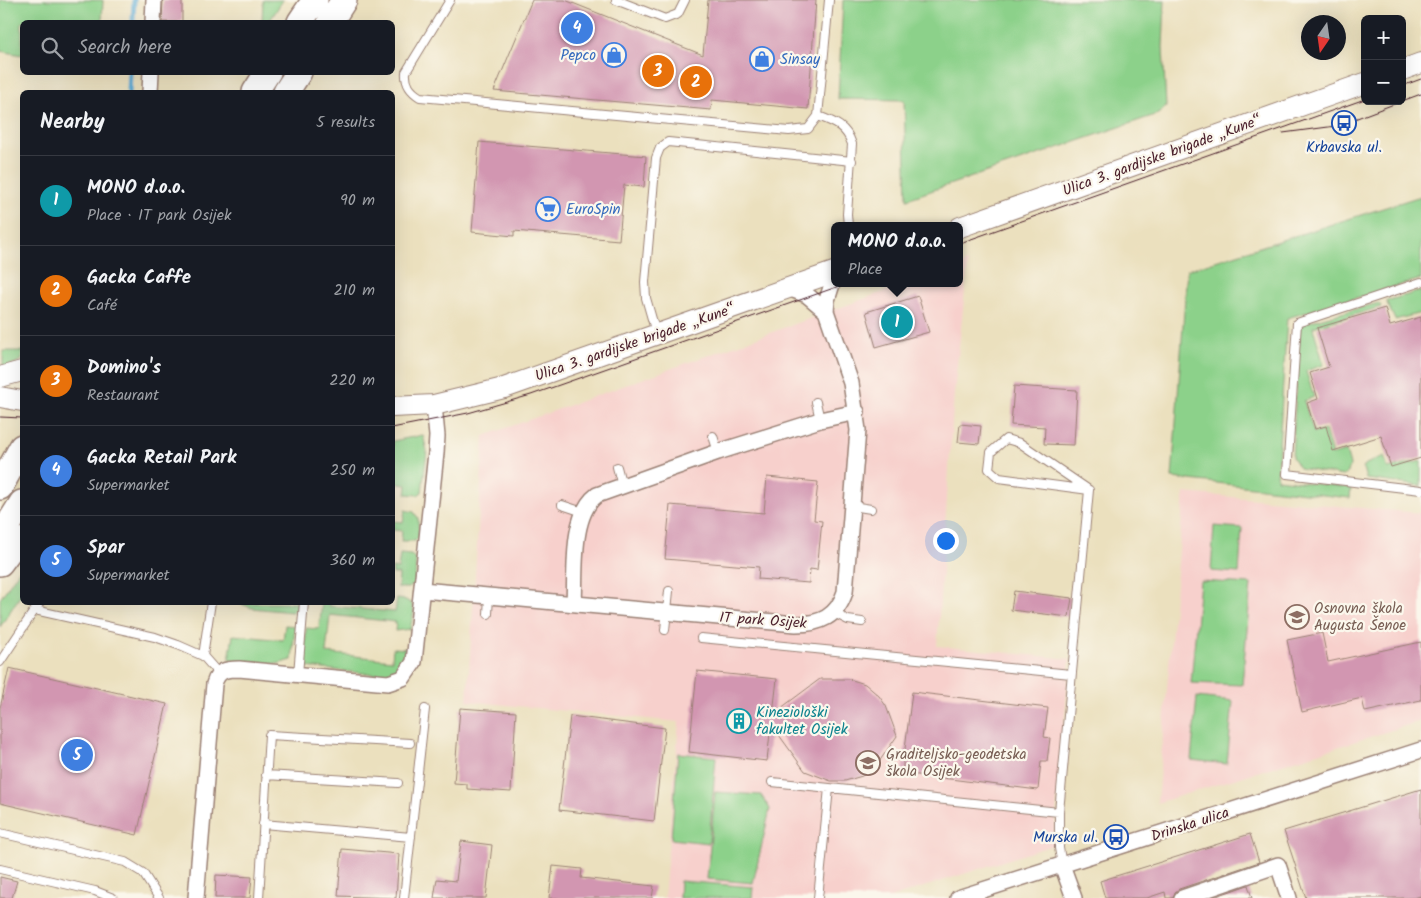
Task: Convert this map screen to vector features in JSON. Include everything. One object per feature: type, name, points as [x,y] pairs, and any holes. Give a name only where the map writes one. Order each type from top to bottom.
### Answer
[{"type":"main road","points":[[301,20],[315,0]]},
{"type":"main road","points":[[331,20],[344,0]]},
{"type":"main road","points":[[256,90],[266,75]]},
{"type":"main road","points":[[287,90],[297,75]]},
{"type":"main road","points":[[0,487],[20,456]]},
{"type":"main road","points":[[0,538],[20,506]]},
{"type":"main road","points":[[0,563],[12,547],[20,542]]},
{"type":"street","points":[[153,20],[154,0]]},
{"type":"street","points":[[1406,69],[1421,63]]},
{"type":"street","points":[[150,90],[151,75]]},
{"type":"street","name":"Ulica 3. gardijske brigade „Kune“","points":[[963,226],[1361,84]]},
{"type":"street","name":"Ulica 3. gardijske brigade „Kune“","points":[[395,417],[415,413],[434,405],[504,388],[831,273]]},
{"type":"street","points":[[831,287],[826,311],[852,383],[857,412],[858,447],[845,592],[841,604],[834,613]]},
{"type":"street","points":[[788,288],[807,295],[826,311]]},
{"type":"street","points":[[0,378],[20,372]]},
{"type":"street","points":[[0,397],[20,401]]},
{"type":"street","points":[[196,898],[214,684],[218,673],[226,669],[239,669],[388,683],[403,678],[414,662],[437,436],[434,405]]},
{"type":"street","name":"Ulica 3. gardijske brigade „Kune“","points":[[395,407],[434,405]]},
{"type":"street","points":[[574,603],[578,530],[583,512],[590,501],[597,495],[718,452],[820,420],[857,412]]},
{"type":"street","name":"IT park Osijek","points":[[422,590],[810,624],[824,620],[834,613]]},
{"type":"street","name":"Drinska ulica","points":[[958,898],[1421,750]]},
{"type":"street","points":[[1062,865],[1074,898]]},
{"type":"street","points":[[1182,898],[1278,865],[1289,898]]},
{"type":"lane","points":[[450,0],[406,72],[408,87],[412,93],[420,97],[789,131],[808,129],[818,116],[829,0]]},
{"type":"lane","points":[[616,0],[665,19],[678,14],[685,0]]},
{"type":"lane","points":[[818,116],[842,127],[848,134],[852,144],[848,222]]},
{"type":"lane","points":[[656,334],[646,298],[646,282],[656,158],[664,144],[668,142],[852,161]]},
{"type":"lane","points":[[1421,282],[1297,323],[1288,474],[1421,490]]},
{"type":"lane","points":[[816,402],[820,420]]},
{"type":"lane","points":[[713,436],[718,452]]},
{"type":"lane","points":[[1006,439],[1020,442],[1089,490],[999,478],[989,469],[991,452],[1006,439]]},
{"type":"lane","points":[[617,467],[622,486]]},
{"type":"lane","points":[[1062,865],[1059,848],[1059,812],[1089,490]]},
{"type":"lane","points":[[562,505],[583,512]]},
{"type":"lane","points":[[852,506],[871,509]]},
{"type":"lane","points":[[665,630],[669,591]]},
{"type":"lane","points":[[488,614],[489,596]]},
{"type":"lane","points":[[0,662],[38,605]]},
{"type":"lane","points":[[203,656],[210,605]]},
{"type":"lane","points":[[298,674],[304,605]]},
{"type":"lane","points":[[35,610],[155,637],[203,656],[218,673]]},
{"type":"lane","points":[[834,613],[848,620],[862,622]]},
{"type":"lane","points":[[702,638],[1071,674]]},
{"type":"lane","points":[[404,898],[425,709]]},
{"type":"lane","points":[[259,898],[269,735],[410,743]]},
{"type":"lane","points":[[266,775],[398,783]]},
{"type":"lane","points":[[772,782],[1059,812]]},
{"type":"lane","points":[[818,898],[829,788]]},
{"type":"lane","points":[[263,824],[411,837]]},
{"type":"lane","points":[[0,833],[125,862],[143,873],[159,898]]},
{"type":"lane","points":[[0,869],[95,891],[113,898]]},
{"type":"shaded area","points":[[968,262],[954,394],[937,646],[1070,659],[1053,845],[890,898],[664,898],[679,722],[467,701],[484,436],[897,287],[963,287],[963,264]]},
{"type":"shaded area","name":"Osnovna škola Augusta Šenoe","points":[[1184,493],[1421,513],[1421,721],[1157,803]]},
{"type":"green space","points":[[0,0],[103,0],[102,20],[20,20],[20,55],[0,51]]},
{"type":"green space","points":[[263,0],[283,0],[270,20],[262,20]]},
{"type":"green space","points":[[843,0],[1165,0],[1163,47],[1166,107],[1158,114],[907,199],[904,100],[838,99]]},
{"type":"green space","points":[[1421,196],[1421,279],[1287,318],[1277,479],[1351,488],[1350,498],[1172,478],[1187,270]]},
{"type":"green space","points":[[1421,291],[1421,313],[1395,320],[1386,301]]},
{"type":"green space","points":[[1379,303],[1381,307],[1313,327],[1324,365],[1306,371],[1314,397],[1304,401],[1314,433],[1325,430],[1332,455],[1346,451],[1350,465],[1348,472],[1343,476],[1299,468],[1292,457],[1300,324]]},
{"type":"green space","points":[[3,351],[20,351],[20,361],[3,369]]},
{"type":"green space","points":[[423,435],[427,451],[422,492],[418,495],[406,494],[407,485],[395,483],[395,441]]},
{"type":"green space","points":[[1384,456],[1388,469],[1421,461],[1421,486],[1366,479],[1363,468],[1366,464]]},
{"type":"green space","points":[[405,510],[414,512],[418,518],[419,537],[415,541],[401,541],[402,531],[395,530],[395,521],[403,522]]},
{"type":"green space","points":[[1214,526],[1242,528],[1239,573],[1211,571]]},
{"type":"green space","points":[[400,554],[411,555],[416,559],[415,584],[409,588],[398,588],[399,574],[395,574],[395,568],[398,569]]},
{"type":"green space","points":[[20,569],[20,596],[0,627],[0,599]]},
{"type":"green space","points":[[1200,581],[1251,584],[1242,685],[1191,683]]},
{"type":"green space","points":[[397,599],[406,600],[412,604],[414,612],[410,629],[395,631],[396,622],[330,615],[326,653],[392,660],[393,648],[408,649],[405,663],[399,671],[390,676],[305,667],[306,628],[319,629],[322,605],[395,612]]},
{"type":"green space","points":[[244,605],[297,605],[292,612],[252,608]]},
{"type":"green space","points":[[285,625],[295,626],[292,660],[277,664],[229,660],[233,635],[283,640]]},
{"type":"green space","points":[[1197,697],[1233,701],[1227,764],[1191,760]]},
{"type":"green space","points":[[678,753],[716,757],[709,843],[671,839]]},
{"type":"green space","points":[[715,792],[761,795],[770,809],[753,883],[707,879]]},
{"type":"green space","points":[[680,881],[753,887],[752,898],[679,898]]},
{"type":"building","points":[[163,0],[182,0],[182,20],[162,20]]},
{"type":"building","points":[[532,0],[565,0],[703,55],[708,0],[816,0],[808,109],[712,100],[711,110],[494,91]]},
{"type":"building","name":"EuroSpin","points":[[479,142],[646,156],[644,187],[624,185],[619,240],[514,231],[514,236],[472,232]]},
{"type":"building","points":[[918,296],[929,332],[876,347],[866,312]]},
{"type":"building","points":[[1385,308],[1390,326],[1421,317],[1421,458],[1391,467],[1381,436],[1333,451],[1326,426],[1315,429],[1307,403],[1318,399],[1310,373],[1329,367],[1317,328]]},
{"type":"building","points":[[1014,386],[1077,390],[1074,445],[1044,444],[1045,427],[1011,425]]},
{"type":"building","points":[[960,424],[981,426],[979,444],[958,442]]},
{"type":"building","points":[[767,477],[818,482],[814,520],[822,521],[817,570],[810,569],[809,583],[758,579],[759,567],[665,559],[670,505],[764,513]]},
{"type":"building","points":[[1014,591],[1072,598],[1069,617],[1011,610]]},
{"type":"building","points":[[1322,633],[1328,662],[1421,642],[1421,700],[1365,712],[1362,698],[1302,712],[1287,640]]},
{"type":"building","points":[[9,668],[167,704],[137,835],[0,803],[0,708]]},
{"type":"building","points":[[697,671],[777,679],[773,714],[820,679],[849,679],[865,684],[879,696],[886,706],[897,736],[876,766],[862,776],[845,781],[831,781],[805,771],[771,724],[767,761],[689,752]]},
{"type":"building","points":[[912,692],[1048,708],[1044,737],[1050,738],[1047,761],[1041,761],[1038,790],[902,773]]},
{"type":"building","points":[[460,708],[516,712],[511,792],[467,789],[467,784],[454,783]]},
{"type":"building","points":[[570,716],[665,728],[654,821],[559,810]]},
{"type":"building","points":[[1421,789],[1421,896],[1414,898],[1306,898],[1284,831]]},
{"type":"building","points":[[1250,834],[1259,862],[1179,889],[1175,892],[1173,898],[1166,898],[1165,892],[1147,898],[1105,898],[1100,881]]},
{"type":"building","points":[[461,841],[492,845],[486,898],[434,898],[437,879],[456,881]]},
{"type":"building","points":[[342,849],[399,854],[396,898],[338,896]]},
{"type":"building","points":[[553,866],[582,869],[581,878],[654,886],[652,898],[549,898]]},
{"type":"building","points":[[216,875],[252,877],[250,898],[215,898]]},
{"type":"building","points":[[0,877],[17,881],[12,898],[0,898]]},
{"type":"building","points":[[1248,885],[1252,898],[1211,898]]},
{"type":"waterway","points":[[133,20],[134,0]]},
{"type":"waterway","points":[[129,90],[130,75]]},
{"type":"tram line","points":[[1406,85],[1421,79]]},
{"type":"tram line","points":[[1406,100],[1421,94]]},
{"type":"tram line","points":[[963,242],[1361,100]]},
{"type":"tram line","points":[[1283,133],[1336,126],[1391,105]]},
{"type":"tram line","points":[[395,427],[468,413],[531,395],[837,287]]},
{"type":"tram line","points":[[0,417],[20,418]]},
{"type":"place","name":"Gacka Retail Park","points":[[577,28]]},
{"type":"place","name":"Pepco","points":[[614,55]]},
{"type":"place","name":"Sinsay","points":[[762,59]]},
{"type":"place","name":"Domino's","points":[[658,71]]},
{"type":"place","name":"Gacka Caffe","points":[[696,82]]},
{"type":"place","name":"Krbavska ul.","points":[[1344,123]]},
{"type":"place","name":"EuroSpin","points":[[548,209]]},
{"type":"place","name":"MONO d.o.o.","points":[[897,322]]},
{"type":"place","name":"Osnovna škola Augusta Šenoe","points":[[1297,617]]},
{"type":"place","name":"Kineziološki fakultet Osijek","points":[[739,721]]},
{"type":"place","name":"Spar","points":[[77,755]]},
{"type":"place","name":"Graditeljsko-geodetska škola Osijek","points":[[868,763]]},
{"type":"place","name":"Murska ul.","points":[[1116,837]]}]
